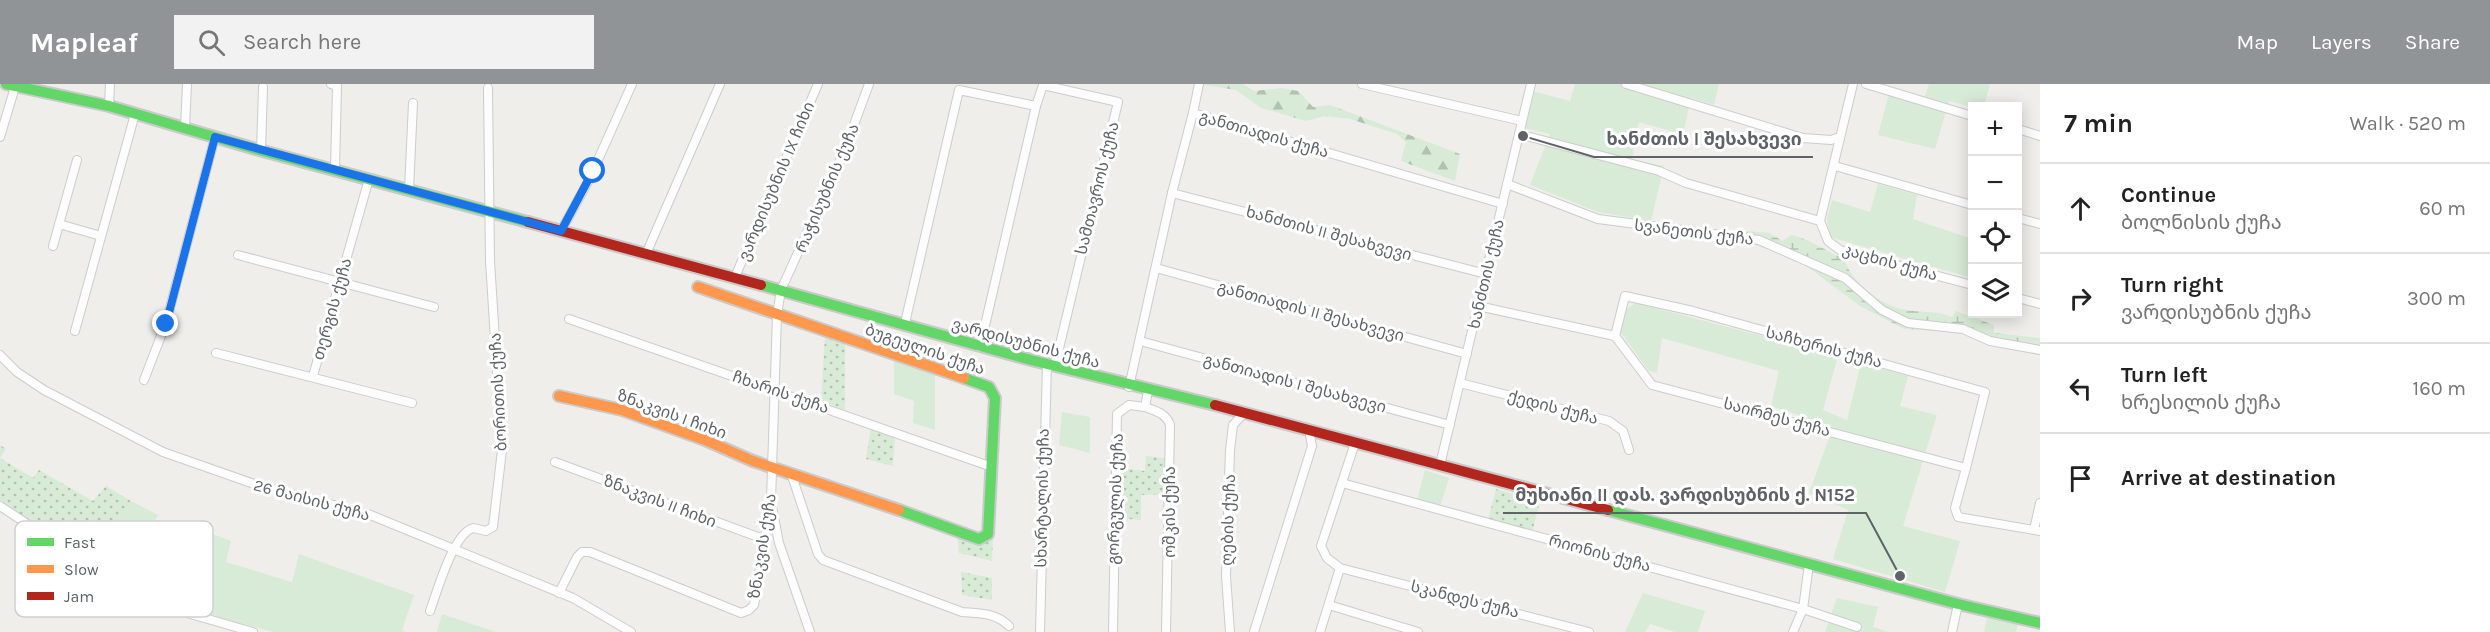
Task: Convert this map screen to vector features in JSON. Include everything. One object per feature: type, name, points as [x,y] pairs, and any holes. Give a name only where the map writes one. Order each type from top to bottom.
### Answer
[{"type":"street","points":[[109,106],[110,84]]},
{"type":"street","points":[[185,128],[187,84]]},
{"type":"street","points":[[331,84],[337,86],[335,170]]},
{"type":"street","points":[[561,231],[589,180],[632,84]]},
{"type":"street","points":[[646,254],[720,84]]},
{"type":"street","name":"ვარდისუბნის IX ჩიხი","points":[[735,277],[818,84]]},
{"type":"street","name":"რაჭისუბნის ქუჩა","points":[[781,290],[845,149],[870,84]]},
{"type":"street","points":[[1192,113],[1200,84]]},
{"type":"street","points":[[1362,84],[1522,121]]},
{"type":"street","name":"ხანძთის ქუჩა","points":[[1440,465],[1531,84]]},
{"type":"street","points":[[1626,84],[1803,138],[1831,140],[1840,136]]},
{"type":"street","points":[[1519,134],[1659,171],[1686,183],[1820,221],[1853,84]]},
{"type":"street","points":[[1866,84],[1968,115]]},
{"type":"street","points":[[0,137],[11,85]]},
{"type":"street","name":"ვარდისუბნის ქუჩა","points":[[11,85],[109,106],[261,151],[905,323],[980,347],[1051,364],[1129,387],[1245,412],[1958,604],[2040,623]]},
{"type":"street","name":"სამთავროს ქუჩა","points":[[1036,106],[1043,85],[1118,102],[1051,364]]},
{"type":"street","points":[[261,151],[263,87]]},
{"type":"street","points":[[488,88],[488,211]]},
{"type":"street","points":[[905,323],[959,90],[1036,106],[980,347]]},
{"type":"street","points":[[410,190],[413,103]]},
{"type":"street","name":"განთიადის ქუჩა","points":[[1129,387],[1192,113],[1503,204]]},
{"type":"street","points":[[75,331],[135,114]]},
{"type":"street","points":[[2022,130],[2040,136]]},
{"type":"street","points":[[144,380],[166,324],[215,137]]},
{"type":"street","points":[[53,246],[77,160]]},
{"type":"street","points":[[1835,166],[1968,204]]},
{"type":"street","name":"თერგის ქუჩა","points":[[369,179],[313,376],[412,403]]},
{"type":"street","name":"სვანეთის ქუჩა","points":[[1507,184],[1598,219],[1759,240],[1845,278],[1882,310],[1908,324],[1963,329],[1990,341],[2040,350]]},
{"type":"street","name":"ხანძთის II შესახვევი","points":[[1172,193],[1486,274]]},
{"type":"street","name":"ბორითის ქუჩა","points":[[430,611],[454,550],[468,530],[490,530],[493,527],[502,450],[488,211]]},
{"type":"street","points":[[2022,219],[2040,224]]},
{"type":"street","name":"კაცხის ქუჩა","points":[[1820,221],[1828,241],[1840,250],[1968,284]]},
{"type":"street","points":[[59,224],[101,236]]},
{"type":"street","points":[[238,255],[434,307]]},
{"type":"street","name":"განთიადის II შესახვევი","points":[[1156,268],[1467,354]]},
{"type":"street","name":"ბუგეულის ქუჩა","points":[[698,287],[988,387],[995,398],[988,534],[985,538],[979,539],[772,467]]},
{"type":"street","name":"ზნაკვის ქუჩა","points":[[559,593],[577,557],[582,552],[590,552],[741,613],[754,605],[771,500],[777,315],[781,290]]},
{"type":"street","name":"საჩხერის ქუჩა","points":[[1615,336],[1625,296],[1693,311],[1985,392],[1966,468]]},
{"type":"street","points":[[2022,299],[2040,304]]},
{"type":"street","points":[[1478,306],[1615,336]]},
{"type":"street","name":"ჩხარის ქუჩა","points":[[570,319],[992,467]]},
{"type":"street","name":"საირმეს ქუჩა","points":[[1615,336],[1652,384],[1966,468]]},
{"type":"street","name":"განთიადის I შესახვევი","points":[[1140,341],[1450,425]]},
{"type":"street","points":[[216,353],[313,376]]},
{"type":"street","name":"26 მაისის ქუჩა","points":[[0,355],[17,372],[44,390],[163,452],[260,486],[368,514],[559,593],[631,632]]},
{"type":"street","name":"სხარტალის ქუჩა","points":[[1040,632],[1051,364]]},
{"type":"street","name":"ქედის ქუჩა","points":[[1460,383],[1609,421],[1623,431],[1629,450]]},
{"type":"street","points":[[1145,407],[1148,391]]},
{"type":"street","name":"ზნაკვის I ჩიხი","points":[[560,396],[622,410],[772,467]]},
{"type":"street","name":"გორგულის ქუჩა","points":[[1113,632],[1117,414],[1129,405],[1145,407]]},
{"type":"street","name":"ოშკის ქუჩა","points":[[1145,407],[1168,419],[1170,425],[1166,632]]},
{"type":"street","name":"ღების ქუჩა","points":[[1230,632],[1226,576],[1230,450],[1233,425],[1245,412]]},
{"type":"street","points":[[1254,632],[1312,446],[1309,430]]},
{"type":"street","points":[[1320,632],[1340,568],[1327,558],[1321,546],[1355,443]]},
{"type":"street","name":"ზნაკვის II ჩიხი","points":[[555,462],[766,540]]},
{"type":"street","points":[[1966,468],[1955,507],[1958,517],[2037,530],[2040,503]]},
{"type":"street","points":[[791,473],[818,554],[823,560],[962,612],[987,613],[1001,618],[1009,626]]},
{"type":"street","name":"რიონის ქუჩა","points":[[1342,483],[1803,609],[1857,627]]},
{"type":"street","points":[[771,500],[779,543],[810,632]]},
{"type":"street","points":[[0,506],[23,521]]},
{"type":"street","points":[[1793,632],[1803,609],[1809,564]]},
{"type":"street","name":"სკანდეს ქუჩა","points":[[1340,568],[1589,632]]},
{"type":"street","points":[[1952,632],[1958,604]]},
{"type":"street","points":[[1329,605],[1418,632]]},
{"type":"street","points":[[201,617],[253,632]]},
{"type":"green space","points":[[1199,84],[1243,84],[1254,91],[1281,88],[1298,91],[1313,107],[1330,105],[1460,154],[1455,181],[1401,161],[1406,142],[1397,134],[1350,119],[1325,116],[1306,121],[1261,108],[1236,90]]},
{"type":"green space","points":[[1575,84],[1719,84],[1714,105],[1691,98],[1683,135],[1639,122],[1632,159],[1664,166],[1651,221],[1598,212],[1530,185],[1550,134],[1524,128],[1532,91],[1570,101]]},
{"type":"green space","points":[[1929,84],[1990,84],[1985,102],[1968,102],[1968,106],[1949,101],[1935,149],[1878,135],[1889,94],[1922,105]]},
{"type":"green space","points":[[1878,184],[1917,195],[1913,219],[1968,238],[1968,277],[1830,237],[1827,219],[1832,200],[1870,212]]},
{"type":"green space","points":[[1747,231],[1769,233],[1783,241],[1791,235],[1798,237],[1844,259],[1859,283],[1883,302],[1901,309],[1939,313],[1952,317],[1956,311],[1968,315],[1968,318],[1975,318],[1994,325],[1994,333],[2040,338],[2040,346],[1953,332],[1904,329],[1860,306],[1797,259],[1739,239]]},
{"type":"green space","points":[[1636,303],[1838,356],[1823,410],[1847,420],[1861,363],[1908,376],[1900,406],[1937,415],[1903,526],[1960,541],[1945,592],[1833,559],[1848,510],[1809,493],[1833,427],[1771,406],[1779,371],[1662,338],[1657,373],[1649,371],[1621,333],[1625,310]]},
{"type":"green space","points":[[825,336],[845,343],[845,410],[821,401]]},
{"type":"green space","points":[[894,359],[935,372],[935,430],[913,423],[914,401],[894,394]]},
{"type":"green space","points":[[1062,412],[1090,417],[1090,453],[1059,445]]},
{"type":"green space","points":[[871,427],[895,436],[893,466],[866,459]]},
{"type":"green space","points":[[0,445],[6,449],[0,458]]},
{"type":"green space","points":[[1146,456],[1165,458],[1165,494],[1141,495],[1141,520],[1118,518],[1120,468],[1145,471]]},
{"type":"green space","points":[[0,458],[33,478],[39,470],[93,501],[106,486],[131,501],[117,521],[27,521],[0,503]]},
{"type":"green space","points":[[1425,470],[1449,478],[1440,507],[1417,500]]},
{"type":"green space","points":[[1496,489],[1540,502],[1532,532],[1488,520]]},
{"type":"green space","points":[[131,501],[158,515],[155,521],[117,521]]},
{"type":"green space","points":[[213,534],[231,541],[226,562],[292,582],[299,554],[414,595],[402,630],[406,632],[273,632],[213,615]]},
{"type":"green space","points":[[957,534],[993,534],[992,561],[959,553]]},
{"type":"green space","points":[[961,572],[992,578],[992,600],[962,595]]},
{"type":"green space","points":[[1643,593],[1705,611],[1698,632],[1675,632],[1650,624],[1645,632],[1625,632]]},
{"type":"green space","points":[[1837,598],[1878,607],[1873,627],[1889,632],[1825,632]]},
{"type":"green space","points":[[442,614],[496,632],[437,632]]},
{"type":"green space","points":[[1988,614],[2018,621],[2016,632],[1984,632]]},
{"type":"traffic: fast","points":[[6,84],[109,106],[259,150],[528,222]]},
{"type":"traffic: fast","points":[[761,285],[1031,360],[1215,405]]},
{"type":"traffic: fast","points":[[899,510],[979,539],[988,534],[995,398],[989,387],[964,378]]},
{"type":"traffic: fast","points":[[1608,510],[1958,604],[2040,623]]},
{"type":"traffic: slow","points":[[698,287],[964,378]]},
{"type":"traffic: slow","points":[[559,396],[622,410],[705,440],[753,461],[899,510]]},
{"type":"traffic: jam","points":[[528,222],[761,285]]},
{"type":"traffic: jam","points":[[1215,405],[1608,510]]},
{"type":"place","name":"ხანძთის I შესახვევი","points":[[1523,136]]},
{"type":"place","name":"მუხიანი II დას. ვარდისუბნის ქ. N152","points":[[1900,576]]},
{"type":"route","points":[[166,324],[215,137],[561,231],[593,171]]}]
